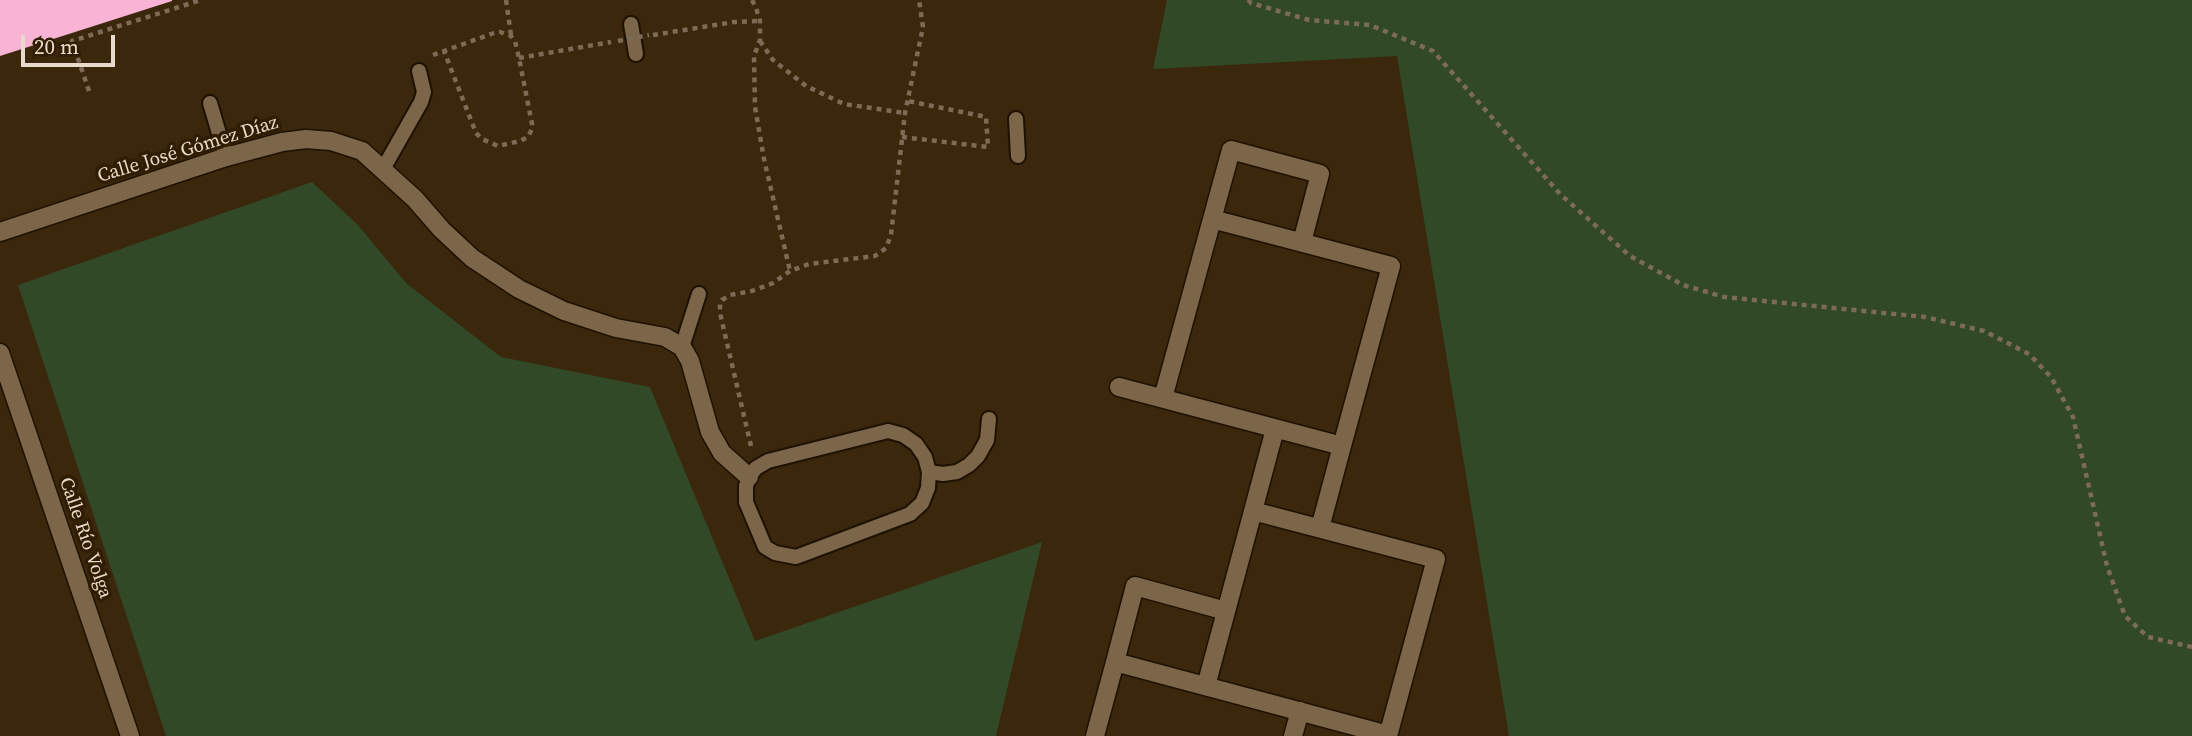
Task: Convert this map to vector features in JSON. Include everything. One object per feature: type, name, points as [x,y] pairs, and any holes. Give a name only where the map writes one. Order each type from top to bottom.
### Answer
[{"type":"street","name":"Calle José Gómez Díaz","points":[[0,232],[226,157],[282,142],[306,139],[331,141],[362,151],[472,258],[519,289],[564,311],[616,328],[665,337],[682,347]]},
{"type":"street","points":[[1163,398],[1231,150],[1320,174],[1302,242]]},
{"type":"street","points":[[1212,219],[1391,267],[1320,528]]},
{"type":"street","points":[[682,347],[690,361],[710,432],[722,453],[753,472]]},
{"type":"street","name":"Calle Río Volga","points":[[0,353],[130,736]]},
{"type":"street","points":[[1119,387],[1342,446]]},
{"type":"street","points":[[1206,686],[1275,429]]},
{"type":"street","points":[[1115,662],[1388,735],[1436,559],[1253,510]]},
{"type":"street","points":[[1095,736],[1135,586],[1226,611]]},
{"type":"street","points":[[1293,736],[1300,711]]},
{"type":"lane","points":[[631,24],[636,54]]},
{"type":"lane","points":[[383,169],[421,102],[424,92],[421,65]]},
{"type":"lane","points":[[210,103],[226,157]]},
{"type":"lane","points":[[1016,119],[1018,156]]},
{"type":"lane","points":[[682,347],[699,294]]},
{"type":"lane","points":[[929,472],[957,472],[968,465],[978,456],[987,440],[989,419]]},
{"type":"lane","points":[[888,431],[903,435],[916,444],[925,457],[929,472],[928,488],[922,503],[911,514],[796,557],[775,553],[765,547],[746,502],[746,486],[753,472],[768,461],[888,431]]},
{"type":"path","points":[[89,91],[72,41],[201,0]]},
{"type":"path","points":[[444,51],[476,133],[489,144],[498,146],[524,139],[532,128],[519,58],[511,36],[506,0]]},
{"type":"path","points":[[752,0],[760,21],[760,40],[754,55],[755,107],[790,271]]},
{"type":"path","points":[[757,8],[760,0]]},
{"type":"path","points":[[753,472],[720,304],[730,295],[773,283],[790,271],[809,264],[875,256],[886,248],[891,235],[905,113],[923,27],[919,0]]},
{"type":"path","points":[[1248,0],[1309,20],[1370,24],[1433,51],[1560,194],[1630,256],[1683,285],[1724,297],[1925,317],[1984,331],[2029,354],[2051,377],[2073,418],[2107,566],[2126,616],[2148,637],[2192,647]]},
{"type":"path","points":[[519,58],[734,22],[760,21]]},
{"type":"path","points":[[421,65],[444,51],[494,33],[511,36]]},
{"type":"path","points":[[760,40],[773,60],[806,86],[844,104],[905,113]]},
{"type":"path","points":[[902,137],[988,147],[986,117],[908,101]]},
{"type":"green space","points":[[1167,0],[2192,0],[2192,736],[1509,736],[1397,56],[1153,69]]},
{"type":"green space","points":[[312,182],[358,225],[406,283],[501,357],[650,387],[755,641],[1042,542],[996,736],[166,736],[18,285]]},
{"type":"building","points":[[0,0],[172,0],[172,1],[0,56]]}]
